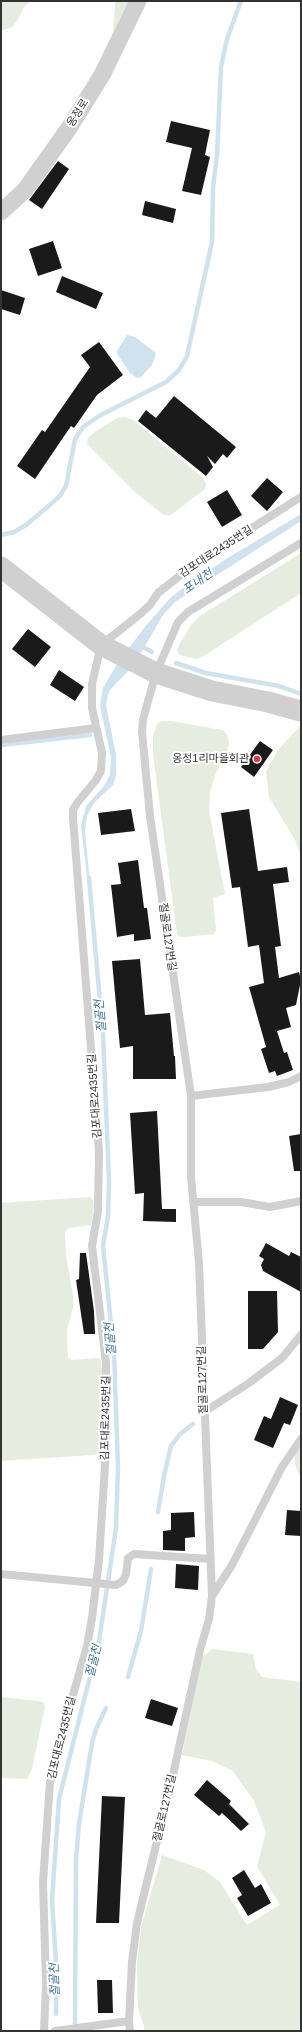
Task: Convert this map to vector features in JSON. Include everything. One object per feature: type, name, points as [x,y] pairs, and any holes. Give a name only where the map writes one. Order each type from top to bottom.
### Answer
[{"type":"street","name":"옹정로","points":[[1,212],[25,190],[69,128],[102,75],[138,1]]},
{"type":"street","points":[[1,567],[107,648],[151,670],[212,691],[268,702],[301,711]]},
{"type":"lane","name":"김포대로2435번길","points":[[44,2031],[46,1984],[42,1882],[50,1782],[60,1740],[87,1646],[99,1583],[106,1449],[106,1364],[92,1246],[98,1211],[99,1151],[73,818],[73,810],[77,802],[96,780],[101,771],[102,753],[92,708],[92,684],[107,648],[150,605],[158,593],[171,581],[301,497]]},
{"type":"lane","points":[[151,670],[178,622],[188,612],[301,543]]},
{"type":"lane","name":"절골로127번길","points":[[130,2031],[129,2022],[132,1962],[137,1923],[173,1775],[200,1650],[209,1619],[212,1596],[199,1263],[191,1177],[191,1096],[150,816],[142,732],[151,670]]},
{"type":"lane","points":[[1,740],[96,728]]},
{"type":"lane","points":[[191,1096],[268,1087],[289,1082],[301,1076]]},
{"type":"lane","points":[[193,1202],[241,1202],[270,1206],[301,1202]]},
{"type":"lane","points":[[204,1412],[250,1383],[282,1358],[301,1335]]},
{"type":"lane","name":"절골로127번길","points":[[212,1596],[232,1565],[282,1467],[301,1439]]},
{"type":"lane","points":[[1,1574],[71,1582],[116,1585],[123,1581],[126,1574],[128,1558],[134,1554],[210,1559]]},
{"type":"lane","points":[[55,2031],[129,2022]]},
{"type":"shaded area","points":[[1,1],[31,1],[25,6],[12,27],[1,31]]},
{"type":"shaded area","points":[[115,1],[129,1],[113,32],[115,6]]},
{"type":"shaded area","points":[[124,417],[133,420],[203,478],[206,484],[205,489],[171,515],[164,515],[135,492],[87,444],[88,438],[96,431],[117,418]]},
{"type":"shaded area","points":[[301,553],[301,593],[202,657],[196,659],[180,655],[177,651],[179,645],[192,624],[200,616]]},
{"type":"shaded area","points":[[162,721],[171,721],[223,730],[227,735],[229,742],[227,752],[216,773],[210,792],[209,811],[225,894],[213,898],[216,930],[214,934],[180,937],[177,934],[153,754],[153,736],[157,724]]},
{"type":"shaded area","points":[[301,725],[301,856],[295,840],[269,797],[266,772],[278,750]]},
{"type":"shaded area","points":[[90,1197],[93,1200],[94,1207],[91,1225],[69,1228],[65,1231],[66,1255],[73,1296],[73,1308],[67,1329],[67,1340],[68,1358],[71,1360],[99,1358],[101,1361],[103,1380],[101,1449],[98,1454],[92,1455],[1,1461],[1,1203]]},
{"type":"shaded area","points":[[301,1445],[301,1478],[296,1468],[294,1454]]},
{"type":"shaded area","points":[[213,1649],[253,1654],[256,1669],[262,1677],[301,1682],[301,2031],[144,2031],[144,2026],[138,2008],[137,1964],[141,1928],[162,1855],[204,1870],[220,1882],[247,1925],[280,1905],[257,1866],[266,1832],[254,1801],[233,1771],[212,1761],[182,1755],[202,1657]]},
{"type":"shaded area","points":[[1,1697],[43,1702],[45,1706],[32,1769],[27,1779],[1,1778]]},
{"type":"water","points":[[127,335],[135,337],[156,353],[152,365],[141,377],[137,378],[130,373],[117,354],[117,351]]},
{"type":"water","name":"포내천","points":[[301,514],[301,521],[175,602],[163,615],[134,665],[109,691],[106,705],[116,755],[116,775],[113,785],[94,803],[87,816],[85,832],[90,883],[88,884],[81,826],[86,806],[104,786],[110,775],[111,757],[100,706],[103,688],[117,664],[144,628],[170,598],[226,559]]},
{"type":"building","points":[[171,121],[210,130],[205,155],[210,157],[201,195],[182,191],[192,148],[166,142]]},
{"type":"building","points":[[58,161],[69,169],[42,209],[29,200]]},
{"type":"building","points":[[145,201],[176,209],[173,223],[142,215]]},
{"type":"building","points":[[53,241],[62,268],[38,276],[29,249]]},
{"type":"building","points":[[62,276],[103,293],[96,309],[56,292]]},
{"type":"building","points":[[1,290],[25,298],[20,315],[1,309]]},
{"type":"building","points":[[99,342],[123,375],[97,395],[74,428],[71,426],[35,479],[17,466],[42,430],[45,432],[90,367],[81,355]]},
{"type":"building","points":[[174,396],[236,447],[227,458],[223,454],[215,464],[207,456],[213,467],[206,476],[138,421],[146,410],[156,418]]},
{"type":"building","points":[[267,478],[283,492],[267,511],[251,496]]},
{"type":"building","points":[[227,490],[242,515],[222,527],[207,502]]},
{"type":"building","points":[[28,629],[51,647],[35,667],[12,649]]},
{"type":"building","points":[[59,670],[84,687],[75,701],[50,685]]},
{"type":"building","name":"옹정1리마을회관","points":[[260,741],[273,750],[254,777],[241,767]]},
{"type":"building","points":[[131,809],[135,831],[101,835],[98,813]]},
{"type":"building","points":[[249,809],[258,871],[287,867],[289,882],[273,884],[281,946],[275,947],[279,978],[299,972],[301,980],[296,1005],[286,1008],[291,1027],[277,1031],[284,1053],[287,1052],[293,1070],[277,1076],[275,1071],[269,1073],[261,1049],[266,1047],[249,987],[264,983],[259,945],[248,947],[240,887],[232,888],[221,813]]},
{"type":"building","points":[[138,860],[144,908],[147,908],[151,939],[134,941],[134,934],[117,937],[111,885],[121,884],[118,863]]},
{"type":"building","points":[[140,959],[145,1015],[170,1013],[176,1079],[133,1079],[133,1046],[120,1048],[112,961]]},
{"type":"building","points":[[157,1111],[162,1209],[176,1209],[176,1222],[143,1221],[144,1193],[135,1194],[130,1113]]},
{"type":"building","points":[[301,1134],[301,1171],[294,1171],[289,1136]]},
{"type":"building","points":[[266,1243],[289,1256],[291,1252],[301,1257],[301,1292],[263,1271],[261,1265],[264,1259],[259,1256]]},
{"type":"building","points":[[80,1253],[86,1253],[94,1311],[95,1334],[84,1334],[76,1280],[79,1279]]},
{"type":"building","points":[[248,1291],[277,1291],[278,1332],[263,1349],[248,1349]]},
{"type":"building","points":[[280,1397],[298,1405],[290,1425],[284,1423],[273,1448],[254,1440],[264,1416],[271,1419]]},
{"type":"building","points":[[287,1510],[301,1511],[301,1536],[285,1535]]},
{"type":"building","points":[[194,1512],[195,1537],[185,1538],[185,1551],[163,1550],[163,1531],[171,1530],[171,1513]]},
{"type":"building","points":[[176,1564],[199,1566],[198,1590],[175,1588]]},
{"type":"building","points":[[151,1699],[178,1708],[172,1726],[145,1718]]},
{"type":"building","points":[[207,1780],[231,1801],[229,1804],[249,1824],[241,1831],[222,1813],[219,1816],[194,1795]]},
{"type":"building","points":[[102,1796],[125,1797],[119,1923],[96,1923]]},
{"type":"building","points":[[244,1870],[255,1888],[261,1884],[271,1903],[248,1916],[237,1898],[242,1895],[232,1878]]},
{"type":"building","points":[[97,1980],[112,1980],[113,2013],[98,2013]]},
{"type":"waterway","points":[[1,535],[14,532],[26,525],[59,497],[66,486],[75,439],[83,427],[99,416],[166,382],[179,370],[187,356],[212,242],[213,187],[217,155],[221,67],[227,39],[241,1]]},
{"type":"waterway","points":[[139,645],[152,652]]},
{"type":"waterway","points":[[176,663],[206,673],[279,686],[301,694]]},
{"type":"waterway","points":[[1,745],[90,735]]},
{"type":"waterway","name":"절골천","points":[[56,2014],[56,1962],[52,1900],[59,1799],[99,1641],[116,1528],[118,1467],[114,1353],[103,1246],[108,1216],[109,1181],[103,1035],[89,878]]},
{"type":"waterway","points":[[158,1512],[171,1446],[180,1434],[193,1424]]},
{"type":"waterway","points":[[128,1677],[141,1631],[151,1569]]},
{"type":"waterway","points":[[75,2024],[76,1859],[79,1824],[92,1743],[96,1729],[106,1708]]},
{"type":"place","name":"옹정1리마을회관","points":[[257,759]]}]
